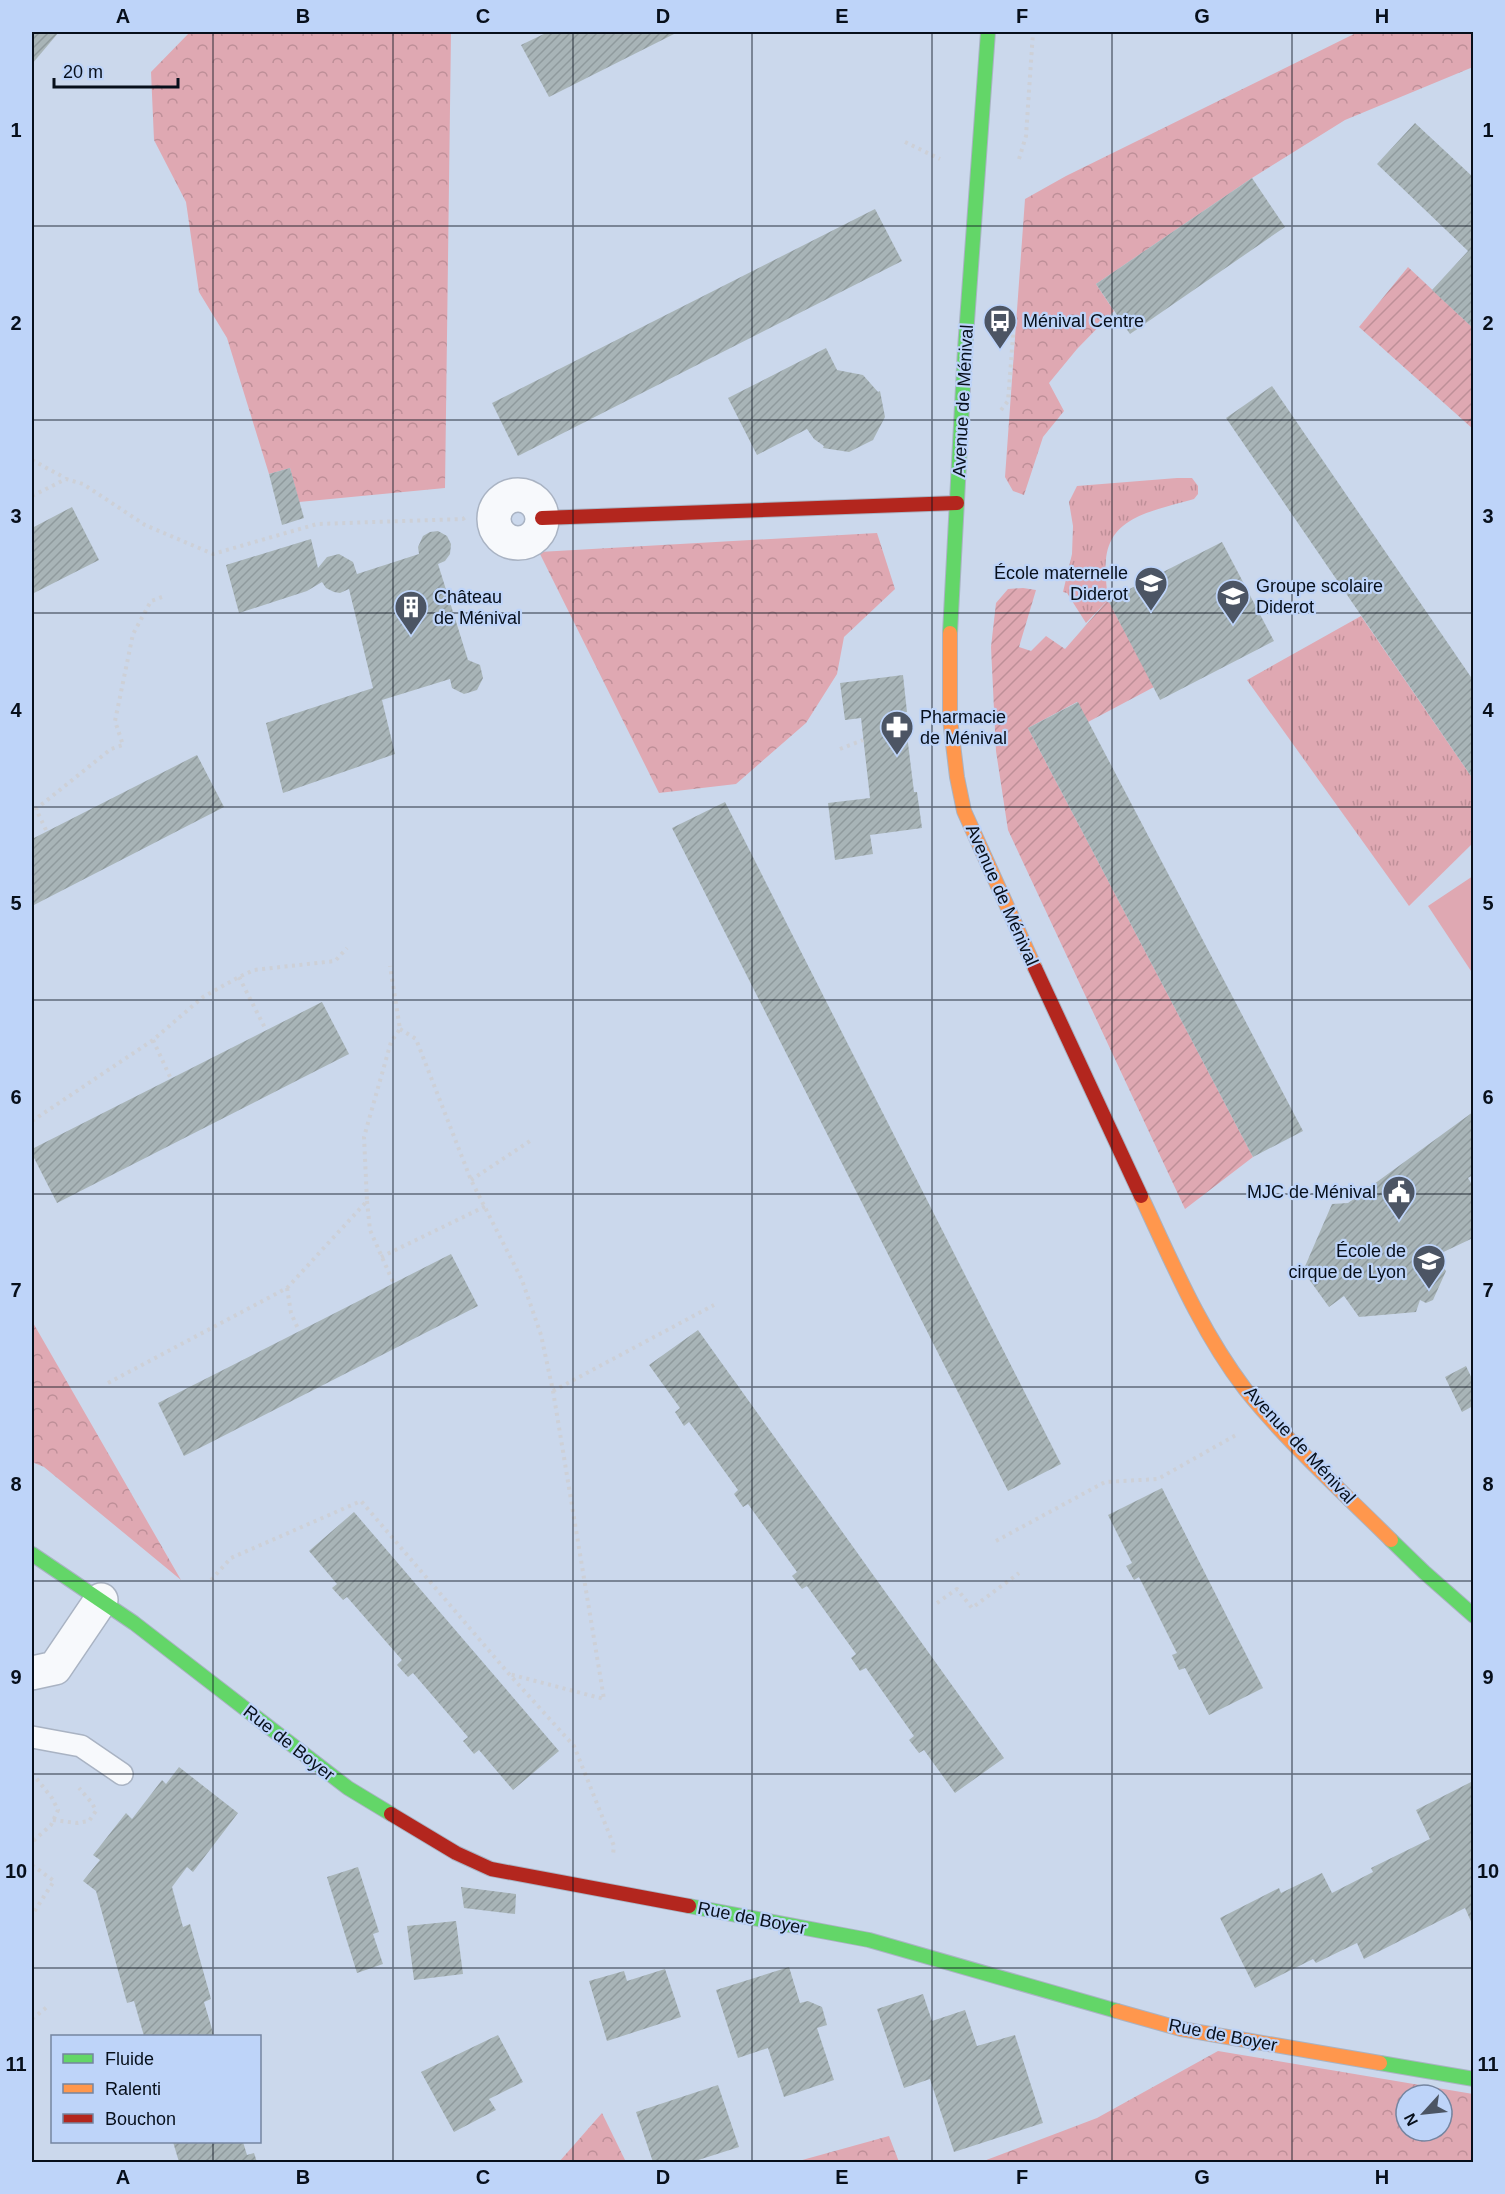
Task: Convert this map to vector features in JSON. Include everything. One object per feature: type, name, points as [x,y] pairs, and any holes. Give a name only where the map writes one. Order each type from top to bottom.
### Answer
[{"type":"street","name":"Avenue de Ménival","points":[[988,32],[966,337],[949,649],[950,719],[957,777],[964,811],[987,866],[1197,1316],[1244,1387],[1264,1411],[1424,1572],[1473,1616]]},
{"type":"street","points":[[542,518],[957,503]]},
{"type":"street","name":"Rue de Boyer","points":[[32,1554],[134,1623],[348,1788],[456,1853],[491,1869],[869,1940],[1181,2029],[1473,2079]]},
{"type":"street","points":[[32,1673],[55,1668],[101,1600]]},
{"type":"lane","points":[[32,1737],[81,1746],[122,1774]]},
{"type":"path","points":[[1018,161],[1026,136],[1033,32]]},
{"type":"path","points":[[905,142],[939,159],[946,160]]},
{"type":"path","points":[[32,460],[66,479],[83,484],[145,525],[213,554],[316,524],[463,519],[468,515]]},
{"type":"path","points":[[32,496],[66,479]]},
{"type":"path","points":[[46,830],[36,809],[111,749],[123,745],[115,721],[133,634],[151,601],[162,597]]},
{"type":"path","points":[[840,748],[863,740]]},
{"type":"path","points":[[32,1121],[153,1040],[203,997],[239,977],[254,970],[335,961],[346,948]]},
{"type":"path","points":[[390,966],[400,1029],[391,1042],[364,1137],[370,1230],[393,1282]]},
{"type":"path","points":[[239,977],[266,1030]]},
{"type":"path","points":[[400,1029],[416,1039],[471,1180],[522,1280],[541,1335],[553,1392],[604,1699],[509,1674]]},
{"type":"path","points":[[153,1040],[171,1079]]},
{"type":"path","points":[[471,1180],[530,1141]]},
{"type":"path","points":[[108,1383],[287,1288],[367,1201]]},
{"type":"path","points":[[381,1257],[486,1206]]},
{"type":"path","points":[[287,1288],[291,1313],[299,1331]]},
{"type":"path","points":[[553,1392],[714,1305]]},
{"type":"path","points":[[996,1541],[1105,1482],[1158,1479],[1230,1438]]},
{"type":"path","points":[[211,1580],[231,1558],[361,1501],[509,1674],[574,1746],[614,1846],[608,1890]]},
{"type":"path","points":[[937,1603],[957,1589],[972,1608],[1019,1573]]},
{"type":"path","points":[[32,1773],[52,1798],[58,1810],[51,1825],[32,1842]]},
{"type":"path","points":[[53,1820],[77,1823],[89,1821],[96,1811],[80,1788]]},
{"type":"path","points":[[32,1865],[54,1881],[32,1916]]},
{"type":"path","points":[[32,2019],[47,2007]]},
{"type":"green space","points":[[190,32],[451,32],[445,488],[299,502],[290,468],[269,474],[227,338],[199,292],[186,202],[154,140],[151,72]]},
{"type":"green space","points":[[1358,32],[1473,32],[1473,67],[1345,120],[1252,178],[1096,284],[1114,311],[1077,349],[1049,383],[1064,411],[1043,437],[1024,495],[1013,491],[1005,477],[1025,199],[1066,176]]},
{"type":"green space","points":[[1408,267],[1473,328],[1473,429],[1359,327]]},
{"type":"green space","points":[[1192,478],[1198,486],[1198,494],[1194,499],[1148,512],[1118,530],[1107,553],[1108,600],[1086,623],[1067,593],[1063,592],[1072,554],[1073,526],[1069,502],[1077,486]]},
{"type":"green space","points":[[877,533],[895,589],[844,637],[837,674],[806,723],[736,784],[659,793],[539,552]]},
{"type":"green space","points":[[1008,589],[1036,590],[1019,647],[1031,651],[1046,636],[1065,649],[1108,600],[1154,687],[1088,722],[1077,702],[1028,728],[1253,1157],[1185,1209],[1008,830],[996,751],[991,647],[996,603]]},
{"type":"green space","points":[[1361,616],[1473,779],[1473,843],[1409,906],[1247,680]]},
{"type":"green space","points":[[1473,876],[1473,974],[1428,906]]},
{"type":"green space","points":[[32,1321],[181,1580],[44,1467],[32,1462]]},
{"type":"green space","points":[[1218,2051],[1408,2083],[1394,2083],[1394,2143],[1454,2143],[1454,2091],[1473,2094],[1473,2162],[981,2162],[1097,2118]]},
{"type":"green space","points":[[602,2113],[626,2162],[559,2162]]},
{"type":"green space","points":[[889,2136],[899,2162],[795,2162]]},
{"type":"building","points":[[32,32],[59,32],[32,64]]},
{"type":"building","points":[[548,32],[678,32],[549,97],[521,45]]},
{"type":"building","points":[[1415,123],[1473,177],[1473,328],[1432,290],[1468,251],[1377,164]]},
{"type":"building","points":[[1252,178],[1285,227],[1130,334],[1096,284]]},
{"type":"building","points":[[875,209],[902,261],[518,456],[492,403]]},
{"type":"building","points":[[826,348],[837,370],[863,375],[878,392],[880,391],[885,417],[873,440],[849,452],[823,448],[824,446],[814,439],[807,429],[757,455],[728,398]]},
{"type":"building","points":[[1272,386],[1473,680],[1473,779],[1226,418]]},
{"type":"building","points":[[290,468],[304,518],[282,525],[269,474]]},
{"type":"building","points":[[72,507],[99,560],[32,594],[32,528]]},
{"type":"building","name":"Château de Ménival","points":[[438,531],[447,536],[451,544],[450,554],[445,561],[438,564],[468,660],[480,665],[483,678],[477,690],[464,694],[452,688],[450,679],[382,700],[395,754],[283,793],[266,723],[373,688],[349,589],[340,593],[334,592],[326,588],[322,582],[307,591],[239,613],[226,565],[311,539],[318,568],[327,557],[339,554],[353,562],[357,574],[419,554],[418,547],[423,536]]},
{"type":"building","points":[[1222,542],[1274,641],[1160,700],[1108,600]]},
{"type":"building","points":[[903,675],[907,712],[904,712],[914,792],[917,792],[922,828],[870,835],[873,854],[835,860],[828,803],[870,798],[861,718],[845,720],[840,683]]},
{"type":"building","points":[[1078,702],[1303,1131],[1253,1157],[1028,728]]},
{"type":"building","points":[[197,755],[224,807],[32,906],[32,839]]},
{"type":"building","points":[[725,802],[1061,1464],[1008,1491],[672,828]]},
{"type":"building","points":[[322,1002],[349,1054],[57,1203],[32,1154],[32,1149]]},
{"type":"building","name":"MJC de Ménival","points":[[1473,1112],[1473,1175],[1468,1178],[1473,1186],[1473,1238],[1435,1256],[1446,1271],[1433,1300],[1426,1303],[1420,1300],[1416,1312],[1359,1317],[1344,1296],[1329,1307],[1303,1271],[1332,1204],[1348,1203]]},
{"type":"building","points":[[451,1254],[478,1306],[184,1456],[158,1403]]},
{"type":"building","points":[[698,1330],[1004,1758],[955,1793],[924,1750],[919,1753],[909,1740],[914,1736],[866,1668],[860,1671],[851,1658],[856,1654],[807,1586],[802,1589],[792,1576],[797,1572],[748,1504],[743,1507],[734,1494],[738,1490],[689,1422],[684,1426],[675,1412],[680,1408],[649,1365]]},
{"type":"building","points":[[1466,1366],[1473,1381],[1473,1406],[1462,1412],[1445,1377]]},
{"type":"building","points":[[1162,1488],[1263,1688],[1209,1715],[1185,1668],[1179,1670],[1172,1655],[1177,1653],[1139,1577],[1134,1580],[1126,1566],[1132,1563],[1108,1515]]},
{"type":"building","points":[[354,1512],[559,1751],[513,1790],[479,1750],[474,1754],[463,1741],[468,1737],[413,1673],[408,1677],[397,1665],[402,1660],[347,1597],[343,1600],[332,1588],[337,1584],[309,1551]]},
{"type":"building","points":[[179,1767],[238,1813],[193,1872],[187,1867],[172,1887],[183,1927],[190,1924],[211,1999],[204,2002],[214,2035],[144,2035],[134,2001],[127,2003],[96,1891],[83,1881],[100,1860],[93,1855],[126,1813],[132,1819],[162,1780],[166,1784]]},
{"type":"building","points":[[1473,1781],[1473,1926],[1465,1908],[1364,1959],[1357,1943],[1316,1963],[1313,1959],[1255,1988],[1220,1918],[1279,1888],[1281,1893],[1322,1873],[1332,1893],[1373,1872],[1371,1868],[1430,1839],[1416,1810]]},
{"type":"building","points":[[358,1867],[379,1932],[373,1934],[383,1964],[357,1973],[327,1877]]},
{"type":"building","points":[[461,1887],[516,1894],[515,1914],[464,1908]]},
{"type":"building","points":[[456,1921],[463,1974],[414,1980],[407,1926]]},
{"type":"building","points":[[789,1967],[800,2003],[808,2001],[822,2007],[827,2025],[817,2028],[834,2080],[784,2097],[768,2048],[738,2058],[716,1990]]},
{"type":"building","points":[[665,1969],[681,2017],[607,2041],[589,1981],[624,1971],[627,1981]]},
{"type":"building","points":[[923,1994],[932,2021],[965,2010],[977,2046],[1015,2035],[1043,2123],[954,2152],[930,2079],[904,2088],[877,2009]]},
{"type":"building","points":[[498,2035],[523,2082],[489,2099],[496,2110],[454,2132],[421,2072]]},
{"type":"building","points":[[718,2085],[739,2147],[692,2162],[653,2162],[636,2112]]},
{"type":"building","points":[[173,2143],[243,2143],[247,2155],[254,2153],[257,2162],[179,2162]]},
{"type":"traffic: fast","points":[[950,633],[965,349],[988,32]]},
{"type":"traffic: fast","points":[[1391,1540],[1474,1616]]},
{"type":"traffic: fast","points":[[32,1554],[134,1623],[348,1788],[391,1814]]},
{"type":"traffic: fast","points":[[689,1906],[869,1940],[1117,2011]]},
{"type":"traffic: fast","points":[[1380,2063],[1474,2079]]},
{"type":"traffic: slow","points":[[950,633],[950,719],[957,777],[964,811],[1035,968]]},
{"type":"traffic: slow","points":[[1141,1196],[1200,1319],[1245,1389],[1297,1448],[1391,1540]]},
{"type":"traffic: slow","points":[[1117,2011],[1181,2029],[1380,2063]]},
{"type":"traffic: jam","points":[[542,518],[957,503]]},
{"type":"traffic: jam","points":[[1035,968],[1141,1196]]},
{"type":"traffic: jam","points":[[391,1814],[456,1853],[491,1869],[689,1906]]},
{"type":"place","name":"Ménival Centre","points":[[1000,350]]},
{"type":"place","name":"École maternelle Diderot","points":[[1151,612]]},
{"type":"place","name":"Groupe scolaire Diderot","points":[[1233,625]]},
{"type":"place","name":"Château de Ménival","points":[[411,636]]},
{"type":"place","name":"Pharmacie de Ménival","points":[[897,756]]},
{"type":"place","name":"MJC de Ménival","points":[[1399,1221]]},
{"type":"place","name":"École de cirque de Lyon","points":[[1429,1290]]}]
